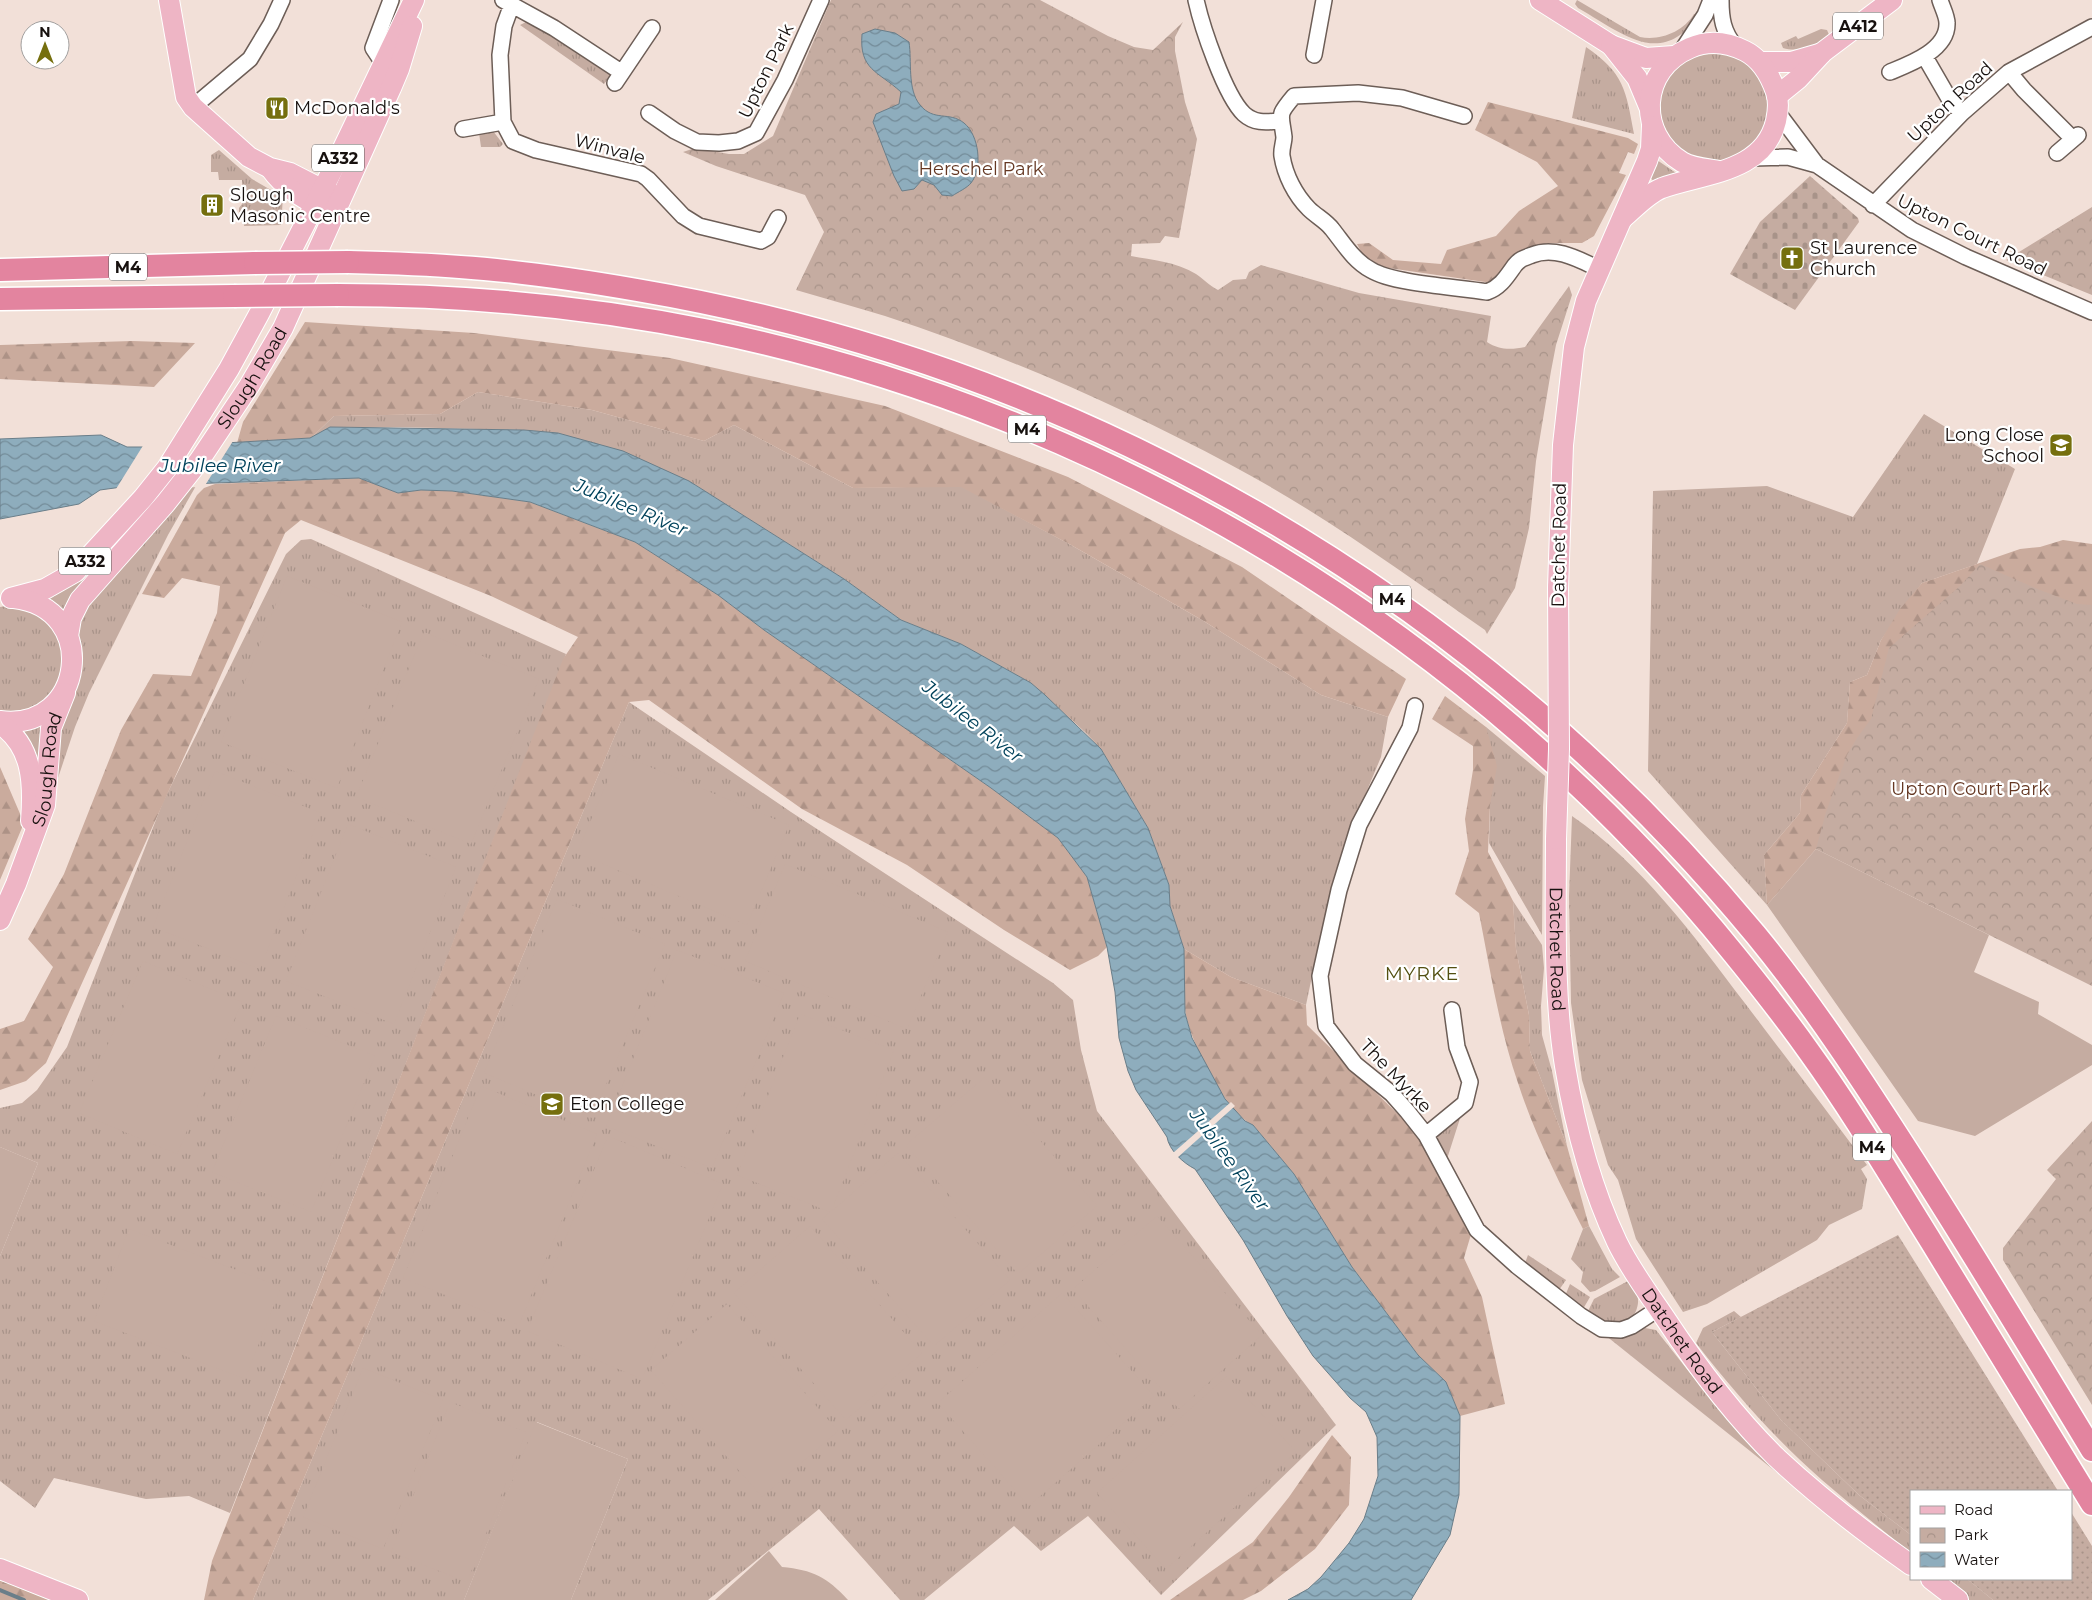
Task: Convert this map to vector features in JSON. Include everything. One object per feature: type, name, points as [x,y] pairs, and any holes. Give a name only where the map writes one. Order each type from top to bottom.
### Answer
[{"type":"highway","name":"M4","points":[[0,270],[348,262],[462,267],[565,278],[729,307],[852,339],[1001,389],[1110,436],[1212,487],[1366,580],[1494,675],[1592,761],[1672,841],[1756,935],[1826,1028],[1877,1102],[1947,1213],[2092,1450]]},
{"type":"highway","name":"M4","points":[[0,299],[338,295],[459,298],[581,309],[723,334],[890,379],[954,400],[1028,429],[1110,465],[1173,496],[1275,555],[1372,618],[1452,678],[1566,774],[1654,863],[1732,951],[1812,1055],[1874,1149],[2092,1504]]},
{"type":"main road","points":[[169,0],[186,97],[193,107],[249,157],[270,168],[278,180],[318,196],[338,207]]},
{"type":"main road","name":"A332","points":[[318,196],[414,0]]},
{"type":"main road","name":"A332","points":[[338,207],[399,69],[420,0]]},
{"type":"main road","points":[[1540,0],[1611,45],[1646,58],[1677,54]]},
{"type":"main road","name":"A412","points":[[1778,105],[1798,79],[1823,52],[1892,0]]},
{"type":"main road","points":[[1611,45],[1637,78],[1651,118],[1660,141],[1671,154],[1684,164],[1719,171],[1737,167],[1753,158],[1766,145],[1774,129],[1778,105],[1772,78],[1760,62],[1735,46],[1717,43],[1698,44],[1677,54],[1663,67],[1655,80],[1651,94],[1651,118]]},
{"type":"main road","name":"A412","points":[[1760,62],[1791,62],[1823,52]]},
{"type":"main road","name":"Datchet Road","points":[[1651,118],[1651,149],[1647,161],[1599,269],[1579,324],[1570,369],[1560,487],[1556,950],[1558,1002],[1570,1095],[1589,1167],[1608,1221],[1631,1268],[1715,1389],[1777,1457],[1861,1530],[1910,1564]]},
{"type":"main road","name":"Datchet Road","points":[[1623,218],[1641,202],[1661,189],[1719,171]]},
{"type":"main road","name":"Slough Road","points":[[6,598],[45,589],[75,572],[143,498],[167,468],[234,362],[318,196]]},
{"type":"main road","name":"Slough Road","points":[[68,636],[73,613],[85,593],[165,504],[231,416],[283,328],[338,207]]},
{"type":"main road","name":"A332","points":[[0,722],[24,721],[40,715],[55,704],[65,692],[72,667],[72,654],[68,636],[62,624],[47,610],[26,600],[6,598]]},
{"type":"main road","name":"Slough Road","points":[[0,920],[30,848],[45,804],[51,728],[65,692]]},
{"type":"main road","name":"Slough Road","points":[[0,722],[20,743],[28,761],[33,801],[30,848]]},
{"type":"main road","points":[[0,1569],[78,1600]]},
{"type":"main road","points":[[1931,1580],[1958,1600]]},
{"type":"street","points":[[193,107],[250,59],[271,24],[282,0]]},
{"type":"street","points":[[383,63],[373,48],[391,0]]},
{"type":"street","name":"Upton Park","points":[[650,113],[675,131],[697,142],[719,143],[738,141],[756,133],[785,80],[820,0]]},
{"type":"street","points":[[1196,0],[1200,18],[1223,82],[1244,114],[1262,123],[1280,121]]},
{"type":"street","points":[[1314,55],[1324,0]]},
{"type":"street","points":[[1677,54],[1706,15],[1711,0]]},
{"type":"street","points":[[1721,0],[1722,22],[1727,36],[1735,46]]},
{"type":"street","points":[[1890,72],[1925,57],[1943,39],[1948,23],[1940,0]]},
{"type":"street","points":[[463,128],[503,122],[500,55],[507,2],[554,28],[618,77],[652,28]]},
{"type":"street","name":"Upton Road","points":[[1873,205],[1962,112],[2009,72],[2091,28]]},
{"type":"street","points":[[1925,57],[1951,102],[1962,112]]},
{"type":"street","points":[[2009,72],[2024,90],[2076,137],[2057,153]]},
{"type":"street","points":[[1464,116],[1402,98],[1358,93],[1294,96],[1281,111],[1280,121],[1284,138],[1282,154],[1296,194],[1331,228],[1343,245],[1372,271],[1392,278],[1487,292],[1496,289],[1519,260],[1541,251],[1564,254],[1599,269]]},
{"type":"street","name":"Upton Court Road","points":[[1778,105],[1817,165]]},
{"type":"street","name":"Winvale","points":[[503,122],[513,141],[536,150],[642,174],[683,216],[699,226],[761,240],[768,237],[778,218]]},
{"type":"street","name":"Upton Court Road","points":[[1753,158],[1788,157],[1817,165],[1912,230],[1966,257],[2092,312]]},
{"type":"street","name":"The Myrke","points":[[1414,706],[1410,728],[1358,826],[1339,890],[1320,976],[1326,1026],[1355,1064],[1392,1094],[1426,1135],[1477,1230],[1517,1266],[1602,1329],[1620,1330],[1632,1326],[1658,1309]]},
{"type":"street","points":[[1426,1135],[1465,1103],[1470,1082],[1457,1047],[1452,1010]]},
{"type":"green space","name":"Herschel Park","points":[[831,0],[1040,0],[1108,36],[1134,47],[1153,50],[1183,22],[1175,37],[1175,51],[1185,102],[1197,139],[1179,238],[1165,236],[1160,243],[1132,244],[1131,256],[1164,262],[1189,270],[1218,290],[1233,280],[1246,279],[1249,272],[1261,265],[1359,293],[1491,316],[1487,342],[1496,347],[1510,349],[1525,347],[1569,286],[1572,295],[1556,345],[1536,461],[1529,528],[1515,588],[1487,634],[1485,630],[1392,565],[1297,502],[1231,465],[1147,422],[1061,383],[974,347],[885,316],[796,290],[824,232],[805,195],[716,166],[683,152],[695,148],[729,154],[744,154],[773,136]]},
{"type":"green space","points":[[1577,0],[1640,37],[1648,38],[1670,34],[1684,26],[1694,14],[1701,13],[1686,30],[1671,40],[1657,43],[1642,42],[1611,28],[1578,8],[1575,4]]},
{"type":"green space","points":[[530,20],[612,74],[604,84],[520,25]]},
{"type":"green space","points":[[1821,29],[1827,30],[1830,37],[1802,49],[1783,48],[1781,43],[1796,36],[1798,39]]},
{"type":"green space","points":[[1586,47],[1599,56],[1616,74],[1625,94],[1634,134],[1572,118]]},
{"type":"green space","points":[[1714,52],[1735,56],[1753,68],[1765,86],[1769,107],[1765,128],[1753,146],[1735,158],[1714,162],[1693,158],[1675,146],[1663,128],[1659,107],[1663,86],[1675,68],[1693,56]]},
{"type":"green space","points":[[1488,102],[1628,138],[1638,144],[1634,154],[1628,152],[1619,173],[1626,175],[1594,236],[1582,243],[1547,243],[1520,254],[1492,283],[1368,265],[1357,244],[1369,243],[1393,260],[1441,264],[1447,250],[1496,236],[1519,211],[1558,186],[1537,162],[1475,130]]},
{"type":"green space","points":[[493,131],[503,144],[500,147],[481,147],[479,133]]},
{"type":"green space","points":[[219,150],[252,179],[283,197],[281,225],[244,226],[243,212],[239,212],[242,204],[242,180],[219,180],[218,172],[211,172],[211,155]]},
{"type":"green space","points":[[1657,160],[1676,173],[1677,176],[1656,184],[1649,176]]},
{"type":"green space","points":[[1810,176],[1858,218],[1859,222],[1795,310],[1730,274],[1760,222]]},
{"type":"green space","points":[[2092,207],[2092,295],[2006,260]]},
{"type":"green space","points":[[305,322],[474,333],[670,358],[885,406],[1068,477],[1242,567],[1406,679],[1388,717],[1321,695],[1202,620],[1071,545],[961,487],[853,488],[734,425],[704,441],[592,410],[478,392],[440,414],[334,416],[311,438],[237,443],[243,422]]},
{"type":"green space","points":[[132,341],[195,343],[154,387],[0,379],[0,345]]},
{"type":"green space","points":[[478,392],[592,410],[704,441],[734,425],[853,488],[961,486],[1071,545],[1202,620],[1321,695],[1388,717],[1381,757],[1346,841],[1306,1005],[1231,977],[1184,949],[1170,906],[1169,885],[1148,828],[1101,749],[1031,683],[961,644],[901,620],[844,579],[689,481],[558,433],[524,430],[330,427],[311,438],[334,416],[440,414]]},
{"type":"green space","points":[[1924,414],[2015,469],[1977,564],[1922,583],[1881,640],[1867,675],[1850,682],[1847,723],[1801,795],[1800,813],[1764,855],[1767,905],[1648,771],[1653,491],[1767,486],[1853,517]]},
{"type":"green space","points":[[205,470],[168,535],[89,693],[75,727],[51,799],[52,770],[78,614]]},
{"type":"green space","points":[[167,474],[174,480],[64,613],[45,596]]},
{"type":"green space","points":[[359,478],[398,493],[421,490],[452,491],[530,502],[635,542],[718,595],[764,630],[991,788],[1058,838],[1087,877],[1107,947],[1098,956],[1070,970],[1004,930],[907,865],[802,809],[649,700],[629,702],[253,1600],[204,1600],[212,1561],[563,659],[578,637],[491,596],[301,520],[285,533],[46,1063],[26,1081],[0,1090],[0,1029],[24,1021],[53,967],[28,939],[64,874],[121,730],[153,674],[191,676],[217,613],[220,586],[182,578],[164,598],[142,594],[197,495],[204,488],[215,484]]},
{"type":"green space","points":[[311,539],[566,654],[230,1513],[189,1496],[146,1499],[54,1478],[35,1508],[0,1481],[0,1256],[38,1163],[0,1147],[0,1108],[22,1103],[37,1090],[67,1047],[163,802],[286,554],[301,540]]},
{"type":"green space","points":[[2063,540],[2092,544],[2092,633],[1816,849],[1767,905],[1764,855],[1800,813],[1801,795],[1847,723],[1850,682],[1867,675],[1881,640],[1900,609],[1922,583],[2020,549],[2040,547]]},
{"type":"green space","name":"Upton Court Park","points":[[1980,564],[2077,604],[2092,605],[2092,986],[1816,849],[1826,812],[1847,755],[1871,719],[1889,648],[1960,586]]},
{"type":"green space","points":[[287,576],[402,622],[337,788],[221,742]]},
{"type":"green space","points":[[0,607],[29,609],[56,629],[65,662],[53,694],[35,708],[0,713]]},
{"type":"green space","points":[[424,632],[539,679],[471,844],[356,797]]},
{"type":"green space","points":[[1445,696],[1486,727],[1497,766],[1490,805],[1488,852],[1513,901],[1516,949],[1529,1015],[1530,1051],[1567,1146],[1589,1226],[1583,1229],[1539,1139],[1524,1102],[1500,1020],[1479,913],[1455,894],[1469,851],[1465,819],[1473,770],[1473,746],[1432,719]]},
{"type":"green space","points":[[629,702],[791,812],[1053,983],[1073,1000],[1081,1050],[1097,1111],[1336,1425],[1161,1595],[1088,1516],[1041,1551],[1014,1526],[924,1600],[900,1600],[819,1509],[708,1600],[571,1600],[628,1459],[537,1422],[464,1600],[253,1600]]},
{"type":"green space","points":[[45,721],[42,777],[19,728]]},
{"type":"green space","points":[[1486,727],[1545,776],[1542,935],[1489,843],[1490,805]]},
{"type":"green space","points":[[619,754],[789,825],[747,925],[577,853]]},
{"type":"green space","points":[[0,767],[24,823],[0,880]]},
{"type":"green space","points":[[215,771],[321,813],[260,969],[153,927]]},
{"type":"green space","points":[[1572,816],[1597,835],[1644,878],[1686,926],[1867,1165],[1861,1169],[1867,1179],[1862,1209],[1829,1225],[1817,1240],[1707,1304],[1683,1312],[1636,1239],[1618,1180],[1608,1165],[1582,1080],[1571,1003],[1569,896]]},
{"type":"green space","points":[[348,824],[456,867],[394,1024],[286,981]]},
{"type":"green space","points":[[1816,849],[1989,935],[1974,972],[2039,1002],[2038,1014],[2092,1045],[2092,1065],[1975,1136],[1918,1121],[1767,905]]},
{"type":"green space","points":[[785,864],[948,932],[907,1029],[745,961]]},
{"type":"green space","points":[[557,899],[665,944],[592,1118],[484,1073]]},
{"type":"green space","points":[[1513,901],[1542,945],[1544,968],[1541,1006],[1542,1035],[1552,1071],[1567,1146],[1530,1051],[1529,1015],[1516,949]]},
{"type":"green space","points":[[1184,949],[1231,977],[1306,1005],[1307,1025],[1415,1131],[1472,1231],[1464,1258],[1482,1297],[1505,1404],[1460,1416],[1446,1382],[1418,1355],[1352,1267],[1294,1174],[1253,1125],[1242,1118],[1221,1092],[1202,1060],[1189,1028],[1185,1007]]},
{"type":"green space","points":[[677,950],[784,993],[712,1168],[606,1126]]},
{"type":"green space","points":[[143,961],[242,1002],[177,1154],[79,1113]]},
{"type":"green space","points":[[800,1014],[894,1050],[831,1212],[898,1153],[1010,1280],[934,1346],[822,1219],[830,1212],[737,1175]]},
{"type":"green space","points":[[276,1016],[375,1056],[311,1212],[212,1172]]},
{"type":"green space","points":[[985,1077],[1097,1206],[1018,1274],[906,1145]]},
{"type":"green space","points":[[481,1086],[597,1134],[519,1325],[403,1278]]},
{"type":"green space","points":[[1463,1109],[1447,1159],[1435,1136]]},
{"type":"green space","points":[[2092,1121],[2092,1405],[2003,1260],[2003,1248],[2056,1179],[2047,1170]]},
{"type":"green space","points":[[608,1136],[723,1184],[642,1379],[527,1331]]},
{"type":"green space","points":[[0,1147],[38,1163],[0,1256]]},
{"type":"green space","points":[[1157,1216],[1262,1335],[1179,1409],[1073,1289]]},
{"type":"green space","points":[[810,1226],[922,1353],[846,1420],[734,1293]]},
{"type":"green space","points":[[1589,1226],[1612,1269],[1620,1277],[1590,1292],[1581,1282],[1583,1272],[1571,1259],[1583,1229]]},
{"type":"green space","points":[[129,1229],[281,1287],[245,1379],[94,1321]]},
{"type":"green space","points":[[1898,1235],[2057,1490],[1910,1490],[1910,1534],[1859,1495],[1781,1420],[1712,1332]]},
{"type":"green space","points":[[1528,1255],[1566,1280],[1559,1290],[1525,1263]]},
{"type":"green space","points":[[1628,1281],[1638,1297],[1638,1305],[1632,1318],[1620,1324],[1614,1324],[1594,1316],[1588,1311],[1594,1299]]},
{"type":"green space","points":[[1570,1284],[1590,1297],[1583,1309],[1565,1296]]},
{"type":"green space","points":[[1062,1293],[1154,1396],[1029,1506],[938,1403]]},
{"type":"green space","points":[[727,1304],[838,1431],[762,1497],[651,1370]]},
{"type":"green space","points":[[1734,1311],[1741,1317],[1712,1332],[1781,1420],[1859,1495],[1910,1534],[1910,1552],[1833,1489],[1771,1432],[1696,1343],[1703,1328]]},
{"type":"green space","points":[[1645,1328],[1656,1330],[1720,1411],[1800,1491],[1605,1335],[1627,1334]]},
{"type":"green space","points":[[363,1368],[443,1400],[383,1549],[303,1517]]},
{"type":"green space","points":[[1227,1376],[1296,1452],[1166,1569],[1097,1493]]},
{"type":"green space","points":[[450,1402],[526,1432],[467,1582],[391,1552]]},
{"type":"green space","points":[[536,1422],[628,1459],[571,1600],[464,1600]]},
{"type":"green space","points":[[1332,1435],[1351,1457],[1349,1505],[1315,1549],[1261,1591],[1243,1600],[1170,1600],[1253,1542],[1289,1497]]},
{"type":"green space","points":[[2072,1514],[2092,1546],[2092,1600],[1993,1600],[1968,1580],[2072,1580]]},
{"type":"green space","points":[[769,1551],[782,1567],[802,1570],[819,1576],[848,1600],[715,1600]]},
{"type":"green space","points":[[0,1578],[57,1600],[0,1600]]},
{"type":"green space","points":[[1944,1580],[1968,1580],[1993,1600],[1968,1600]]},
{"type":"water","points":[[875,29],[895,33],[909,42],[913,91],[920,105],[925,110],[936,115],[958,119],[969,128],[973,135],[978,152],[975,177],[969,185],[952,196],[942,195],[934,185],[922,180],[914,189],[902,191],[894,176],[873,122],[876,114],[899,104],[901,92],[867,63],[862,46],[862,34]]},
{"type":"water","name":"Jubilee River","points":[[330,427],[524,430],[558,433],[623,451],[689,481],[844,579],[901,620],[961,644],[1031,683],[1101,749],[1148,828],[1169,885],[1170,906],[1184,949],[1185,1013],[1192,1038],[1225,1099],[1245,1121],[1253,1125],[1294,1174],[1352,1267],[1418,1355],[1446,1382],[1460,1416],[1459,1495],[1450,1535],[1411,1600],[1288,1600],[1308,1589],[1321,1577],[1349,1543],[1364,1519],[1378,1476],[1377,1437],[1366,1412],[1350,1398],[1313,1356],[1287,1316],[1243,1240],[1195,1169],[1181,1160],[1171,1147],[1167,1137],[1136,1090],[1128,1071],[1119,1038],[1115,992],[1107,947],[1087,877],[1058,838],[991,788],[764,630],[718,595],[635,542],[530,502],[452,491],[421,490],[398,493],[359,478],[129,486],[100,490],[79,504],[0,519],[0,439],[101,435],[127,447],[157,447],[310,438]]},
{"type":"pier","points":[[233,441],[204,487],[116,489],[144,444]]},
{"type":"pier","points":[[1231,1102],[1235,1106],[1177,1158],[1173,1153]]},
{"type":"waterway","points":[[0,1590],[24,1600]]},
{"type":"place","name":"McDonald's","points":[[277,108]]},
{"type":"place","name":"Slough Masonic Centre","points":[[212,205]]},
{"type":"place","name":"St Laurence Church","points":[[1792,258]]},
{"type":"place","name":"Long Close School","points":[[2061,445]]},
{"type":"place","name":"Eton College","points":[[552,1104]]},
{"type":"district","name":"MYRKE","points":[[1422,973]]}]
